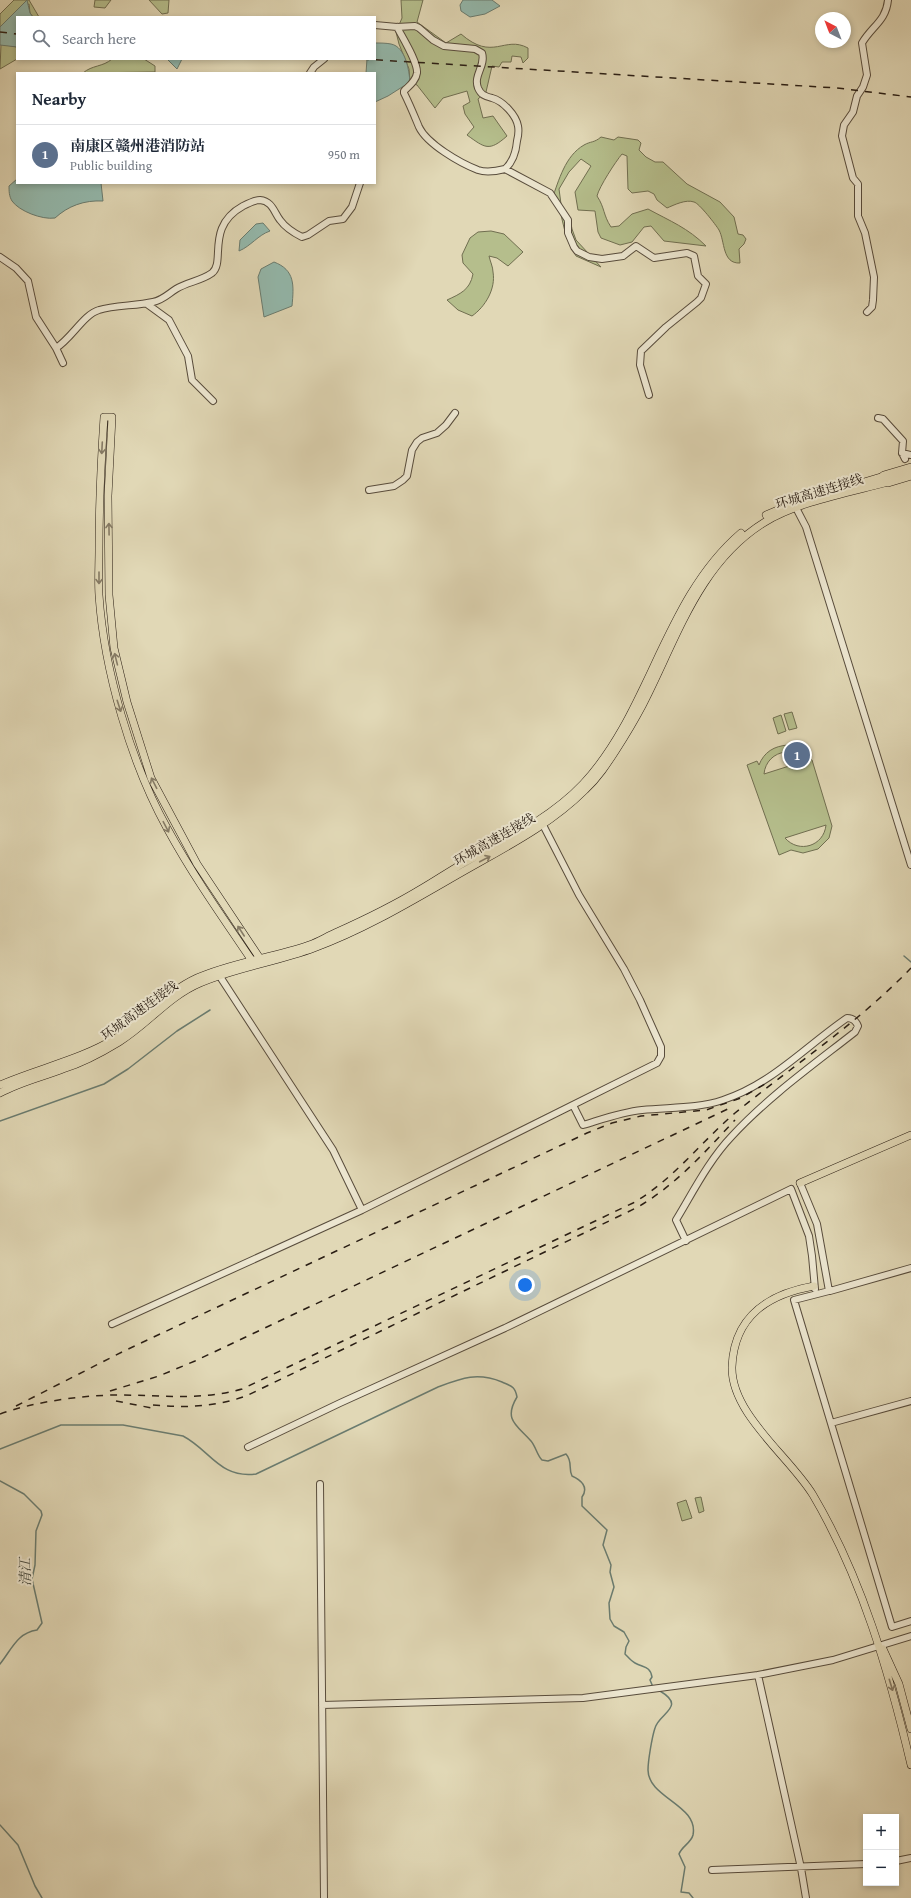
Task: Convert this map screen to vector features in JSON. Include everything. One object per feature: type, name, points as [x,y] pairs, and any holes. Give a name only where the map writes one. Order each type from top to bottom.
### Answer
[{"type":"highway","points":[[886,479],[911,468]]},
{"type":"highway","points":[[886,479],[911,475]]},
{"type":"main road","points":[[104,417],[112,417],[108,496],[111,610],[114,648],[127,702],[151,778],[197,864],[257,962],[195,875],[167,828],[142,775],[117,699],[105,648],[99,595],[99,506],[104,417]]},
{"type":"main road","name":"环城高速连接线","points":[[0,1086],[95,1050],[119,1036],[172,992],[196,979],[257,962],[308,945],[367,918],[542,822],[596,770],[619,734],[695,587],[724,548],[763,517],[795,505],[886,479]]},
{"type":"main road","name":"环城高速连接线","points":[[0,1093],[16,1084],[63,1069],[97,1054],[121,1041],[174,997],[218,973]]},
{"type":"main road","points":[[800,1183],[911,1135]]},
{"type":"main road","points":[[815,1287],[785,1296],[767,1306],[752,1318],[742,1334],[738,1349],[736,1367],[737,1381],[742,1396],[751,1411],[800,1471],[826,1512],[852,1567],[866,1601],[892,1687],[911,1765]]},
{"type":"main road","points":[[879,1646],[899,1684],[911,1729]]},
{"type":"street","points":[[867,312],[872,307],[874,277],[865,233],[858,216],[858,184],[853,178],[842,136],[844,125],[853,112],[867,75],[862,43],[883,18],[886,12],[888,0]]},
{"type":"street","points":[[376,25],[397,27],[415,26],[433,40],[444,46],[475,49],[482,53],[484,62],[478,74],[478,88],[482,94],[500,102],[510,112],[518,127],[514,155],[506,169]]},
{"type":"street","points":[[397,27],[417,73],[404,93],[416,116],[419,127],[440,149],[479,170],[488,171],[506,169],[550,193],[568,220],[568,233],[574,247],[583,254],[602,259],[623,256],[636,246],[654,258],[687,253],[694,256],[698,276],[706,284],[701,298],[666,327],[643,349],[640,354],[640,365],[649,395]]},
{"type":"street","points":[[311,72],[323,60]]},
{"type":"street","points":[[56,348],[62,344],[86,319],[98,310],[147,304],[162,299],[175,289],[192,283],[213,272],[218,263],[217,245],[221,230],[230,215],[238,208],[259,200],[268,202],[274,208],[281,221],[302,237],[308,235],[329,221],[343,219],[352,207],[360,184]]},
{"type":"street","points":[[0,257],[24,275],[28,281],[36,317],[56,348],[63,363]]},
{"type":"street","points":[[147,304],[169,320],[188,356],[192,380],[213,401]]},
{"type":"street","points":[[369,490],[394,486],[403,480],[407,476],[412,450],[417,442],[422,438],[437,433],[446,425],[455,413]]},
{"type":"street","points":[[878,418],[882,419],[903,441],[903,456],[911,455]]},
{"type":"street","points":[[795,505],[806,527],[911,865]]},
{"type":"street","points":[[112,1324],[362,1210],[657,1063],[661,1056],[661,1047],[624,969],[579,895],[542,822]]},
{"type":"street","points":[[218,973],[332,1150],[362,1210]]},
{"type":"street","points":[[573,1105],[583,1125],[625,1113],[643,1110],[691,1108],[724,1100],[762,1082],[847,1018],[852,1018],[857,1023],[858,1026],[855,1032],[754,1114],[731,1137],[716,1156],[676,1220],[686,1241]]},
{"type":"street","points":[[800,1183],[816,1224],[829,1291],[794,1300],[892,1627],[911,1621]]},
{"type":"street","points":[[248,1447],[340,1403],[505,1328],[791,1189],[809,1236],[815,1287]]},
{"type":"street","points":[[830,1291],[911,1268]]},
{"type":"street","points":[[831,1422],[911,1401]]},
{"type":"street","points":[[320,1484],[324,1898]]},
{"type":"street","points":[[322,1705],[583,1698],[758,1675],[834,1660],[911,1636]]},
{"type":"street","points":[[758,1675],[801,1868],[806,1898]]},
{"type":"street","points":[[899,1860],[911,1858]]},
{"type":"street","points":[[712,1870],[801,1868],[863,1864]]},
{"type":"green space","points":[[14,0],[29,0],[38,16],[32,16],[30,13],[29,4],[19,8],[0,27],[0,14]]},
{"type":"green space","points":[[95,0],[111,0],[105,8],[94,7]]},
{"type":"green space","points":[[149,0],[169,0],[168,13],[162,14]]},
{"type":"green space","points":[[401,0],[423,0],[417,22],[446,43],[461,34],[472,42],[482,46],[498,47],[512,44],[528,48],[528,58],[523,63],[521,57],[512,56],[511,62],[502,62],[499,67],[492,66],[486,92],[478,99],[483,118],[493,116],[507,136],[501,141],[491,146],[487,146],[478,143],[467,135],[474,127],[465,114],[463,106],[470,102],[467,91],[443,98],[435,108],[417,85],[410,82],[409,69],[396,32],[402,18]]},
{"type":"green space","points":[[1,44],[16,47],[16,60],[0,69]]},
{"type":"green space","points":[[111,60],[146,60],[155,66],[155,72],[84,72]]},
{"type":"green space","points":[[601,137],[614,140],[618,137],[638,140],[641,143],[639,150],[646,157],[655,162],[663,162],[687,184],[720,202],[734,217],[738,234],[743,235],[746,239],[744,244],[739,249],[740,263],[730,260],[727,256],[719,230],[707,214],[696,203],[691,201],[684,202],[667,208],[657,200],[654,194],[648,191],[632,193],[628,189],[627,156],[622,154],[604,181],[597,196],[611,227],[619,226],[632,214],[648,209],[686,230],[706,246],[664,241],[651,226],[644,227],[632,242],[620,245],[601,238],[598,232],[595,211],[578,210],[575,192],[591,166],[581,159],[569,172],[559,189],[561,204],[570,218],[576,240],[601,267],[576,256],[566,236],[561,215],[552,199],[560,176],[572,155],[584,145]]},
{"type":"green space","points":[[491,231],[504,234],[523,252],[508,266],[497,258],[489,256],[493,268],[493,285],[485,303],[472,316],[458,310],[447,300],[464,291],[472,279],[473,274],[463,263],[462,255],[470,238],[478,232]]},
{"type":"green space","points":[[792,712],[797,728],[789,730],[784,714]]},
{"type":"green space","points":[[781,715],[786,731],[778,734],[773,718]]},
{"type":"green space","points":[[788,745],[800,748],[812,760],[832,826],[829,838],[818,849],[803,853],[791,850],[779,855],[747,765],[757,761],[759,765],[761,760],[770,750]],"holes":[[[786,752],[797,754],[805,761],[764,774],[768,762],[774,756]],[[826,825],[821,838],[816,843],[810,845],[797,846],[785,838]]]},
{"type":"green space","points":[[701,1497],[704,1511],[699,1513],[695,1498]]},
{"type":"green space","points":[[686,1500],[692,1518],[682,1521],[677,1503]]},
{"type":"water","points":[[27,0],[30,13],[32,16],[16,16],[16,47],[0,45],[0,27]]},
{"type":"water","points":[[463,0],[492,0],[500,6],[485,14],[470,17],[461,11],[460,5]]},
{"type":"water","points":[[376,43],[391,44],[400,50],[406,60],[410,82],[376,102],[376,72],[366,72],[367,60],[376,60]]},
{"type":"water","points":[[168,60],[182,60],[177,69]]},
{"type":"water","points":[[16,180],[16,184],[101,184],[103,201],[83,203],[65,210],[55,218],[44,218],[31,214],[15,205],[10,195],[9,186]]},
{"type":"water","points":[[263,223],[270,231],[239,251],[240,240],[256,224]]},
{"type":"water","points":[[274,262],[286,269],[292,279],[292,306],[264,317],[258,277],[261,269]]},
{"type":"waterway","points":[[904,956],[911,962]]},
{"type":"waterway","points":[[0,1121],[104,1084],[128,1069],[177,1031],[210,1010]]},
{"type":"waterway","points":[[0,1449],[61,1425],[123,1425],[183,1436],[224,1468],[233,1472],[256,1474],[438,1387],[470,1377],[485,1377],[508,1384],[515,1391],[517,1397],[511,1411],[514,1422],[531,1441],[542,1460],[548,1461],[566,1454],[570,1462],[572,1476],[583,1484],[585,1490],[582,1497],[582,1506],[607,1530],[603,1545],[611,1565],[610,1572],[614,1587],[609,1603],[610,1619],[614,1626],[624,1632],[629,1641],[625,1654],[638,1665],[650,1671],[652,1677],[650,1680],[653,1687]]},
{"type":"waterway","name":"清江","points":[[0,1481],[24,1494],[41,1511],[42,1515],[36,1531],[35,1565],[32,1579],[42,1623],[37,1630],[24,1634],[16,1642],[0,1664]]},
{"type":"waterway","points":[[660,1691],[671,1701],[671,1706],[657,1723],[655,1728],[650,1749],[648,1770],[650,1780],[656,1788],[681,1809],[688,1816],[693,1825],[692,1838],[679,1854],[685,1867],[681,1892],[689,1893],[693,1898]]},
{"type":"waterway","name":"清江","points":[[0,1825],[18,1845],[35,1886],[42,1898]]},
{"type":"railway","points":[[0,32],[16,34]]},
{"type":"railway","points":[[376,60],[837,88],[911,97]]},
{"type":"railway","points":[[0,1414],[27,1406],[89,1396],[195,1396],[226,1393],[242,1389],[633,1203],[647,1194],[674,1172],[735,1113],[848,1025],[891,988],[911,968]]},
{"type":"railway","points":[[16,1406],[124,1351],[587,1133],[612,1123],[641,1116],[706,1110],[741,1098],[765,1084]]},
{"type":"railway","points":[[110,1391],[159,1376],[195,1361],[732,1107]]},
{"type":"railway","points":[[153,1405],[200,1406],[234,1400],[246,1396],[636,1208],[664,1190],[700,1157],[735,1120]]},
{"type":"railway","points":[[116,1401],[157,1409]]},
{"type":"place","name":"南康区赣州港消防站","points":[[797,755]]}]
